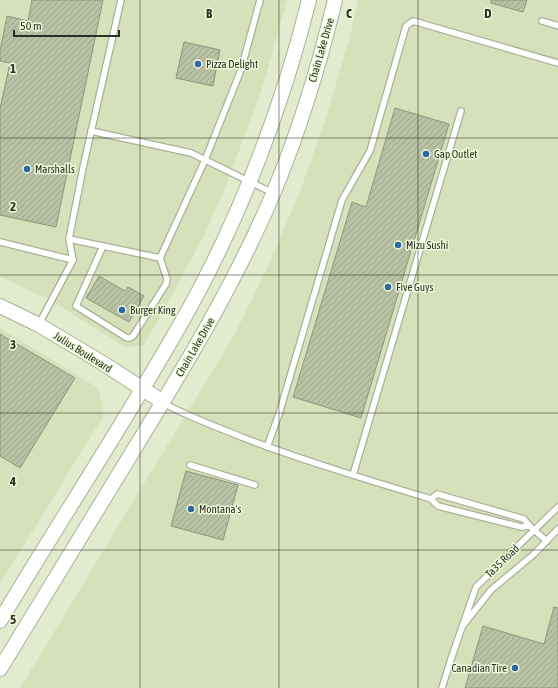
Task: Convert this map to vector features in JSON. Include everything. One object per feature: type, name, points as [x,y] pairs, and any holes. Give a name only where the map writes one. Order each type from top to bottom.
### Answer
[{"type":"street","points":[[0,621],[190,308],[250,182],[281,96],[309,0]]},
{"type":"street","name":"Chain Lake Drive","points":[[0,669],[163,402],[211,320],[255,234],[273,193],[295,135],[316,70],[335,0]]},
{"type":"street","name":"Julius Boulevard","points":[[0,306],[39,325],[101,362],[163,402]]},
{"type":"lane","points":[[39,325],[73,260],[69,239],[120,0]]},
{"type":"lane","points":[[103,246],[76,306],[127,338],[130,338],[133,336],[166,284],[167,280],[160,258],[206,160],[241,70],[260,0]]},
{"type":"lane","points":[[267,447],[279,414],[342,200],[370,151],[406,26],[413,21],[558,63]]},
{"type":"lane","points":[[542,22],[558,26]]},
{"type":"lane","points":[[353,475],[461,111]]},
{"type":"lane","points":[[91,131],[191,153],[273,193]]},
{"type":"lane","points":[[69,239],[160,258]]},
{"type":"lane","points":[[0,242],[73,260]]},
{"type":"lane","points":[[163,402],[182,413],[267,447],[430,498],[438,506],[521,528],[532,528]]},
{"type":"lane","points":[[190,465],[255,484]]},
{"type":"lane","points":[[430,498],[437,494],[524,519],[547,541]]},
{"type":"lane","name":"Ta35 Road","points":[[442,688],[450,659],[463,627],[476,587],[532,528],[558,507]]},
{"type":"lane","name":"Ta35 Road","points":[[463,627],[491,590],[533,555],[558,529]]},
{"type":"shaded area","points":[[0,0],[287,0],[264,82],[222,195],[205,233],[144,345],[127,348],[48,299],[0,277]]},
{"type":"shaded area","points":[[358,0],[558,0],[558,688],[20,688],[236,332],[270,262],[300,191],[326,118],[350,36]]},
{"type":"shaded area","points":[[0,328],[98,388],[104,415],[0,584]]},
{"type":"building","points":[[32,0],[103,0],[56,227],[0,215],[0,109],[10,63],[0,61],[0,51],[7,16],[28,21]]},
{"type":"building","points":[[491,0],[527,0],[523,12],[491,3]]},
{"type":"building","name":"Pizza Delight","points":[[184,42],[220,50],[213,86],[176,78]]},
{"type":"building","points":[[395,108],[449,124],[361,418],[293,397],[352,202],[366,207]]},
{"type":"building","name":"Burger King","points":[[99,276],[125,291],[128,287],[144,296],[129,322],[86,298]]},
{"type":"building","points":[[0,334],[75,378],[20,468],[0,456]]},
{"type":"building","points":[[186,471],[238,485],[223,540],[171,526]]},
{"type":"building","name":"Canadian Tire","points":[[554,607],[558,608],[558,688],[465,688],[483,626],[544,644]]},
{"type":"place","name":"Pizza Delight","points":[[198,64]]},
{"type":"place","name":"Gap Outlet","points":[[426,154]]},
{"type":"place","name":"Marshalls","points":[[27,169]]},
{"type":"place","name":"Mizu Sushi","points":[[398,245]]},
{"type":"place","name":"Five Guys","points":[[388,287]]},
{"type":"place","name":"Burger King","points":[[122,310]]},
{"type":"place","name":"Montana's","points":[[191,509]]},
{"type":"place","name":"Canadian Tire","points":[[515,668]]}]
